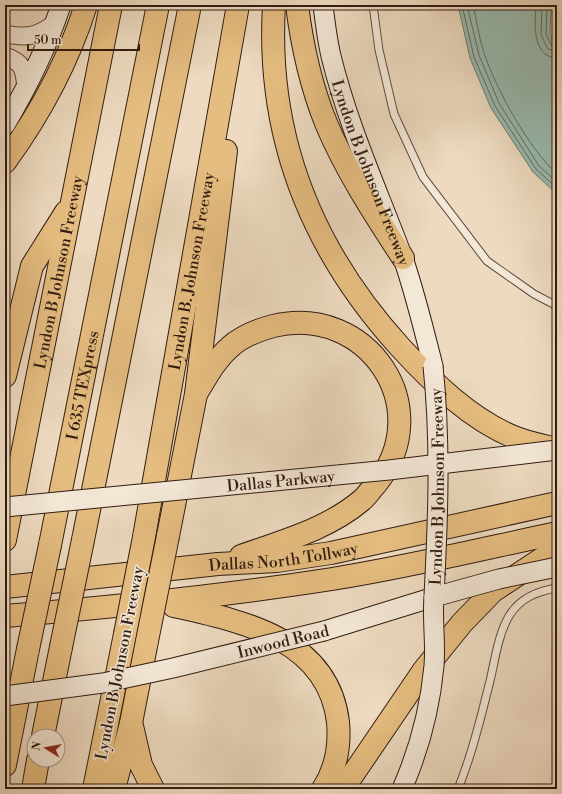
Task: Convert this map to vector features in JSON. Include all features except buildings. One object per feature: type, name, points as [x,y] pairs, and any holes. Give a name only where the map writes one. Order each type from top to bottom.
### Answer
[{"type":"highway","points":[[5,162],[30,125],[56,79],[67,56],[86,5]]},
{"type":"highway","name":"Lyndon B Johnson Freeway","points":[[5,540],[111,5]]},
{"type":"highway","name":"I 635 TEXpress","points":[[5,765],[158,5]]},
{"type":"highway","name":"I 635 TEXpress","points":[[45,728],[190,5]]},
{"type":"highway","name":"Lyndon B. Johnson Freeway","points":[[144,537],[238,5]]},
{"type":"highway","points":[[114,789],[131,723],[196,394],[245,5]]},
{"type":"highway","points":[[274,5],[272,35],[280,116],[290,156],[303,195],[317,229],[336,263],[380,324],[430,377],[459,402],[487,423],[516,438],[557,450]]},
{"type":"highway","points":[[297,5],[308,62],[316,94],[326,123],[341,155],[375,216],[403,260]]},
{"type":"highway","points":[[5,376],[32,266],[73,201]]},
{"type":"highway","points":[[196,394],[216,362],[230,347],[245,337],[265,328],[285,323],[304,322],[325,325],[344,333],[360,343],[375,356],[387,372],[400,413],[399,436],[393,457],[381,477],[363,500],[322,526],[218,564]]},
{"type":"highway","name":"Dallas North Tollway","points":[[5,587],[218,564],[277,561],[331,553],[557,503]]},
{"type":"highway","name":"Dallas North Tollway","points":[[5,616],[161,603],[368,573],[557,533]]},
{"type":"highway","name":"Lyndon B Johnson Freeway","points":[[94,789],[144,537]]},
{"type":"highway","points":[[343,789],[424,670],[462,623],[493,591],[557,549]]},
{"type":"highway","points":[[161,603],[234,620],[258,628],[279,639],[302,655],[318,672],[329,690],[336,711],[339,735],[336,759],[323,789]]},
{"type":"highway","points":[[131,723],[140,766],[152,789]]},
{"type":"highway","points":[[32,789],[36,768]]},
{"type":"main road","points":[[5,125],[40,62],[61,5]]},
{"type":"main road","name":"Lyndon B Johnson Freeway","points":[[323,5],[330,54],[342,95],[359,148],[403,260],[419,311],[433,366],[438,440],[436,567],[434,597],[434,665],[429,703],[422,734],[412,767],[402,789]]},
{"type":"main road","name":"Dallas Parkway","points":[[5,507],[438,465],[557,450]]},
{"type":"main road","name":"Inwood Road","points":[[5,696],[102,683],[173,668],[333,629],[434,597],[499,579],[557,567]]},
{"type":"street","points":[[5,34],[22,37],[40,34],[54,24]]},
{"type":"street","points":[[5,56],[19,62],[25,71],[26,88]]},
{"type":"lane","points":[[373,5],[379,50],[394,114],[423,177],[487,261],[534,294],[557,306]]},
{"type":"lane","points":[[458,789],[466,770],[483,709],[502,629],[509,615],[529,595],[542,590],[557,588]]},
{"type":"water","points":[[458,5],[551,5],[550,34],[557,46],[557,194],[533,172],[491,108],[470,58]]}]
